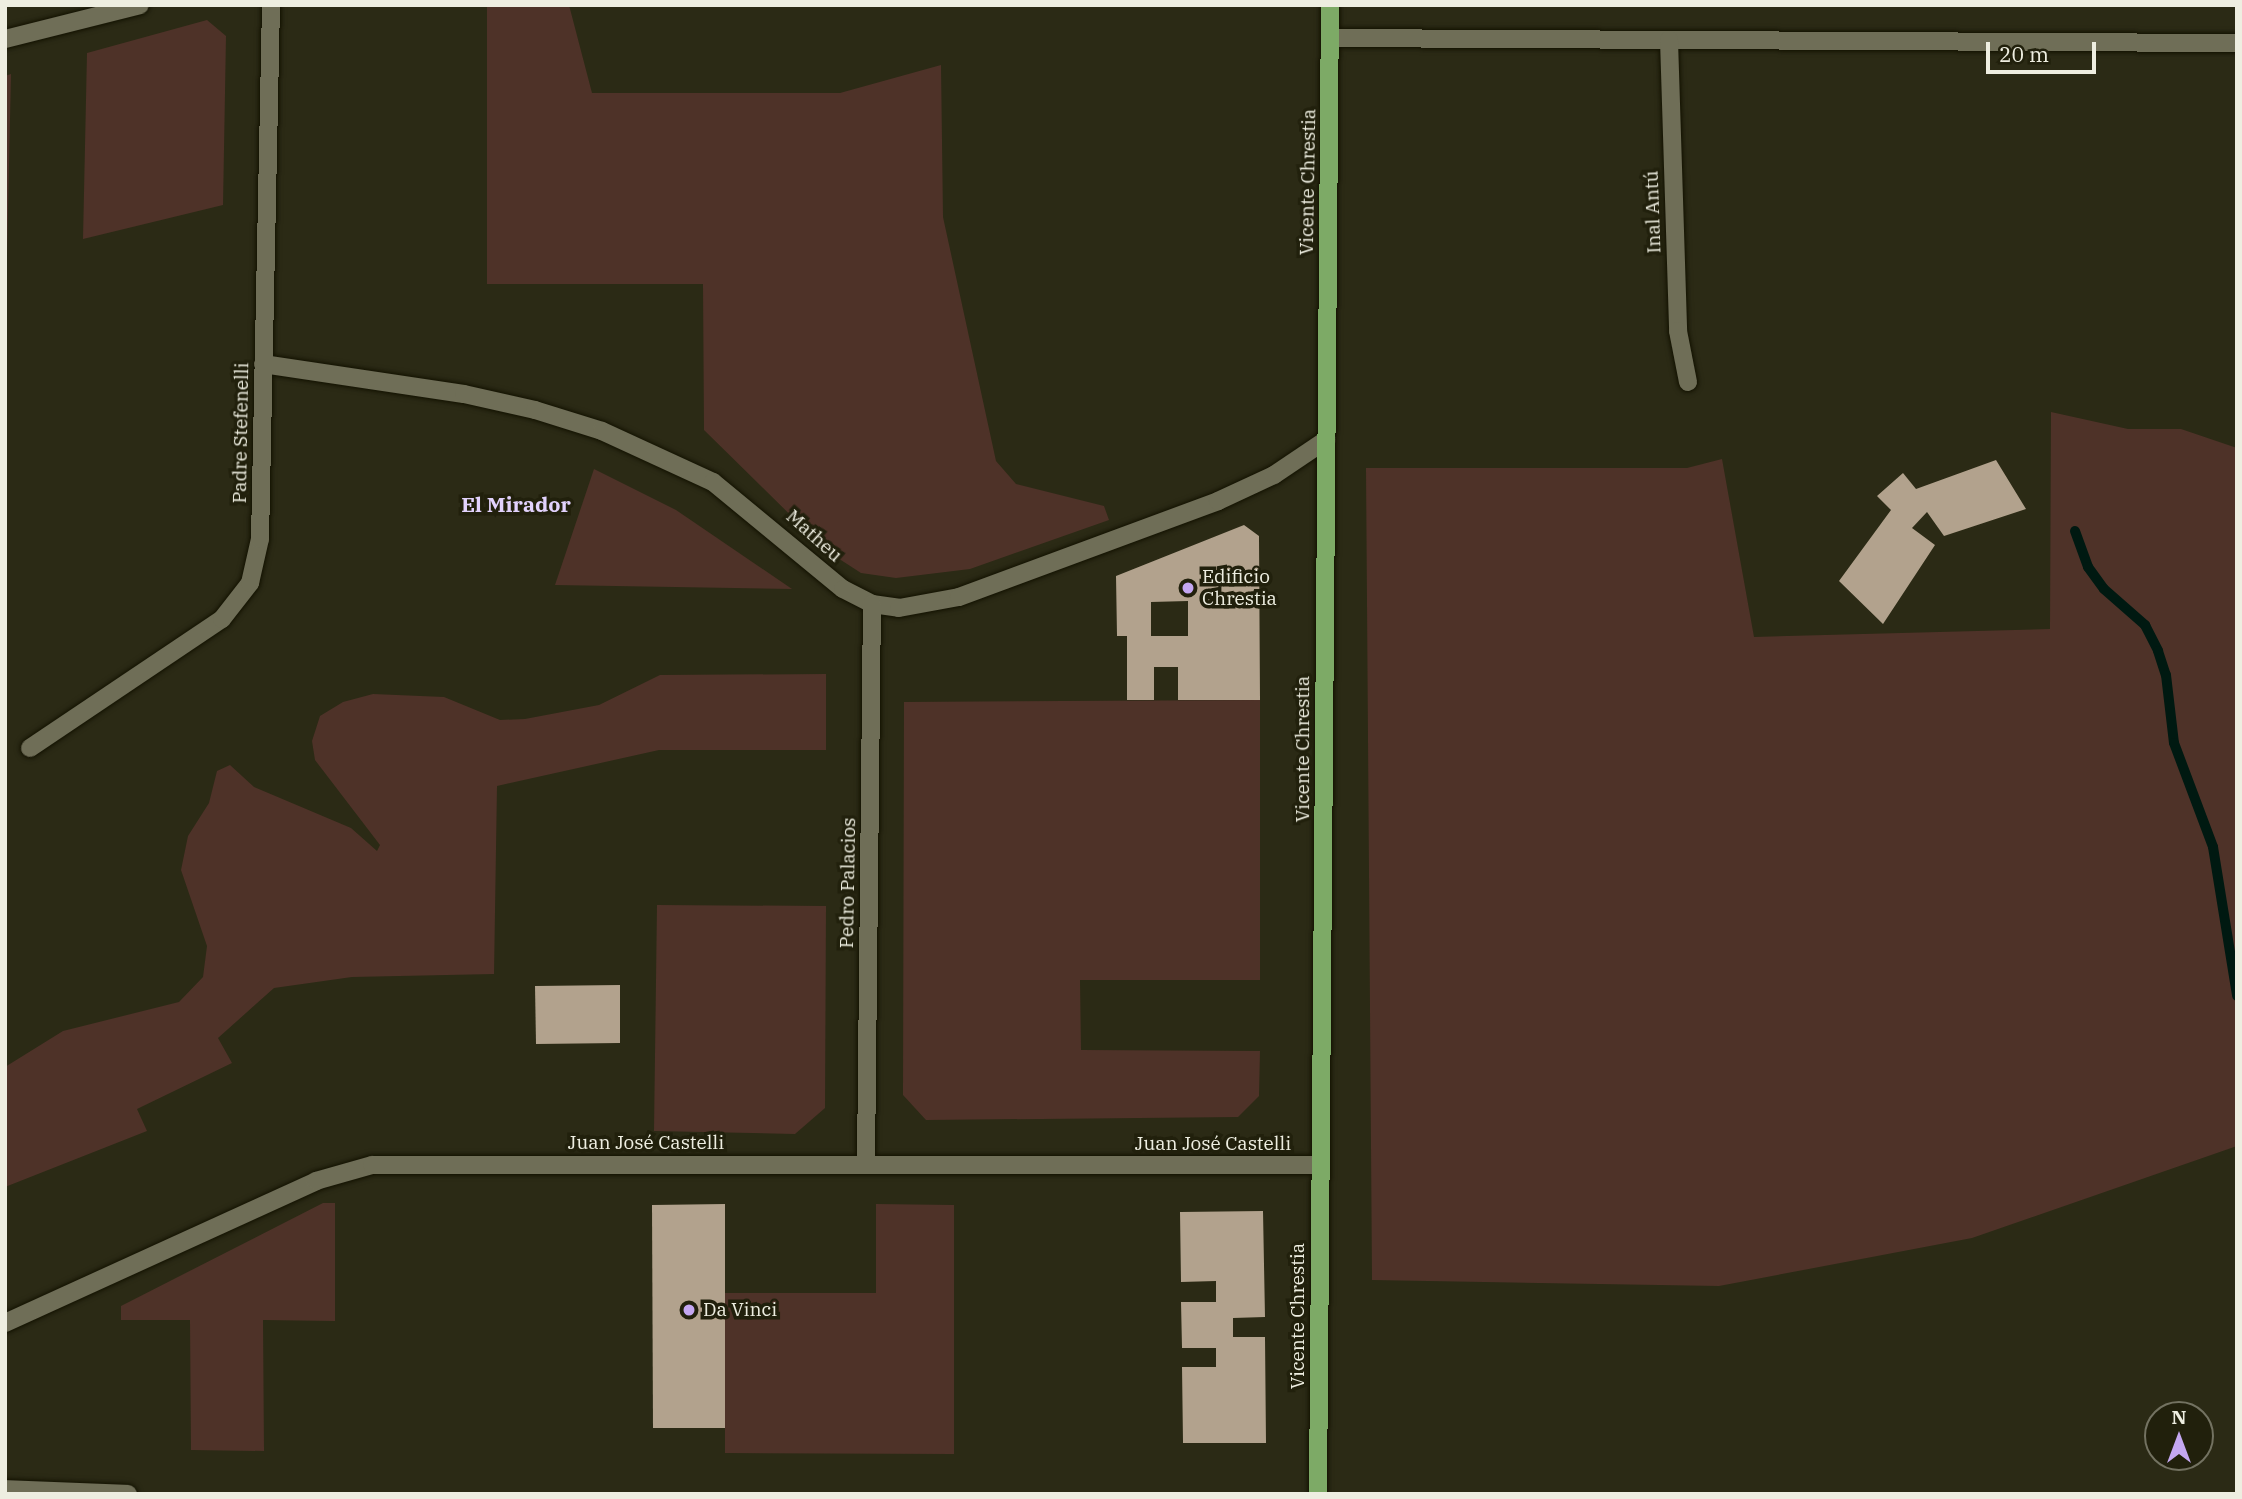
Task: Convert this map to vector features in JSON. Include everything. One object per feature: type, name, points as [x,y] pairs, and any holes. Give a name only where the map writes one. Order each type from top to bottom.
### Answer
[{"type":"main road","name":"Vicente Chrestia","points":[[1318,1494],[1330,5]]},
{"type":"street","points":[[5,39],[140,5]]},
{"type":"street","name":"Padre Stefenelli","points":[[30,748],[222,619],[239,602],[250,583],[260,539],[271,5]]},
{"type":"street","points":[[1330,37],[2237,43]]},
{"type":"street","name":"Inal Antú","points":[[1669,40],[1678,331],[1688,382]]},
{"type":"street","name":"Matheu","points":[[263,364],[524,407],[648,449],[713,482],[843,589],[872,604],[927,606],[959,597],[1218,501],[1274,475],[1326,440]]},
{"type":"street","name":"Pedro Palacios","points":[[866,1163],[872,604]]},
{"type":"street","name":"Juan José Castelli","points":[[5,1323],[316,1181],[372,1166],[866,1163],[1320,1166]]},
{"type":"street","points":[[5,1489],[128,1494]]},
{"type":"shaded area","points":[[487,5],[569,5],[592,93],[840,93],[941,65],[943,217],[996,461],[1016,484],[1104,506],[1109,520],[970,569],[896,578],[861,573],[827,551],[704,430],[703,284],[487,284]]},
{"type":"shaded area","points":[[207,20],[226,36],[223,205],[83,239],[87,53]]},
{"type":"shaded area","points":[[11,74],[7,257],[5,307],[5,76]]},
{"type":"shaded area","points":[[2051,412],[2128,429],[2181,429],[2237,448],[2237,1146],[1972,1238],[1719,1286],[1372,1280],[1366,468],[1687,468],[1722,459],[1754,637],[2050,629]]},
{"type":"shaded area","points":[[594,469],[676,510],[792,589],[555,585]]},
{"type":"shaded area","points":[[826,674],[826,750],[659,750],[497,786],[494,974],[352,977],[274,988],[218,1038],[232,1063],[137,1109],[147,1131],[5,1187],[5,1067],[63,1031],[179,1002],[203,977],[207,946],[181,870],[188,836],[209,803],[217,771],[230,765],[254,787],[351,828],[377,851],[380,845],[315,760],[312,741],[320,716],[343,702],[373,694],[444,697],[500,720],[525,719],[599,705],[660,675]]},
{"type":"shaded area","points":[[1260,700],[1260,980],[1080,980],[1081,1050],[1260,1051],[1259,1096],[1238,1117],[926,1120],[903,1095],[904,702]]},
{"type":"shaded area","points":[[657,905],[826,906],[825,1108],[795,1134],[654,1131]]},
{"type":"shaded area","points":[[323,1203],[335,1203],[335,1321],[263,1320],[264,1451],[191,1450],[190,1320],[121,1320],[121,1306]]},
{"type":"shaded area","points":[[876,1204],[954,1205],[954,1454],[725,1453],[725,1293],[876,1293]]},
{"type":"building","points":[[1996,460],[2026,509],[1944,536],[1927,512],[1912,528],[1935,545],[1883,624],[1839,581],[1891,510],[1877,496],[1903,473],[1916,489]]},
{"type":"building","points":[[1244,525],[1259,536],[1260,700],[1178,700],[1178,667],[1154,667],[1154,700],[1127,700],[1127,636],[1117,636],[1116,576]],"holes":[[[1188,601],[1188,636],[1151,636],[1151,602]]]},
{"type":"building","points":[[620,985],[620,1043],[536,1044],[535,986]]},
{"type":"building","name":"Da Vinci","points":[[725,1204],[725,1428],[653,1428],[652,1205]]},
{"type":"building","points":[[1263,1211],[1265,1317],[1233,1318],[1233,1337],[1265,1337],[1266,1443],[1183,1443],[1182,1367],[1216,1367],[1216,1348],[1182,1348],[1181,1302],[1216,1302],[1216,1281],[1181,1282],[1180,1212]]},
{"type":"waterway","points":[[2075,531],[2088,567],[2104,589],[2145,625],[2158,651],[2166,675],[2174,743],[2213,847],[2237,996]]},
{"type":"place","name":"Edificio Chrestia","points":[[1188,588]]},
{"type":"place","name":"Da Vinci","points":[[689,1310]]},
{"type":"district","name":"El Mirador","points":[[516,504]]}]
